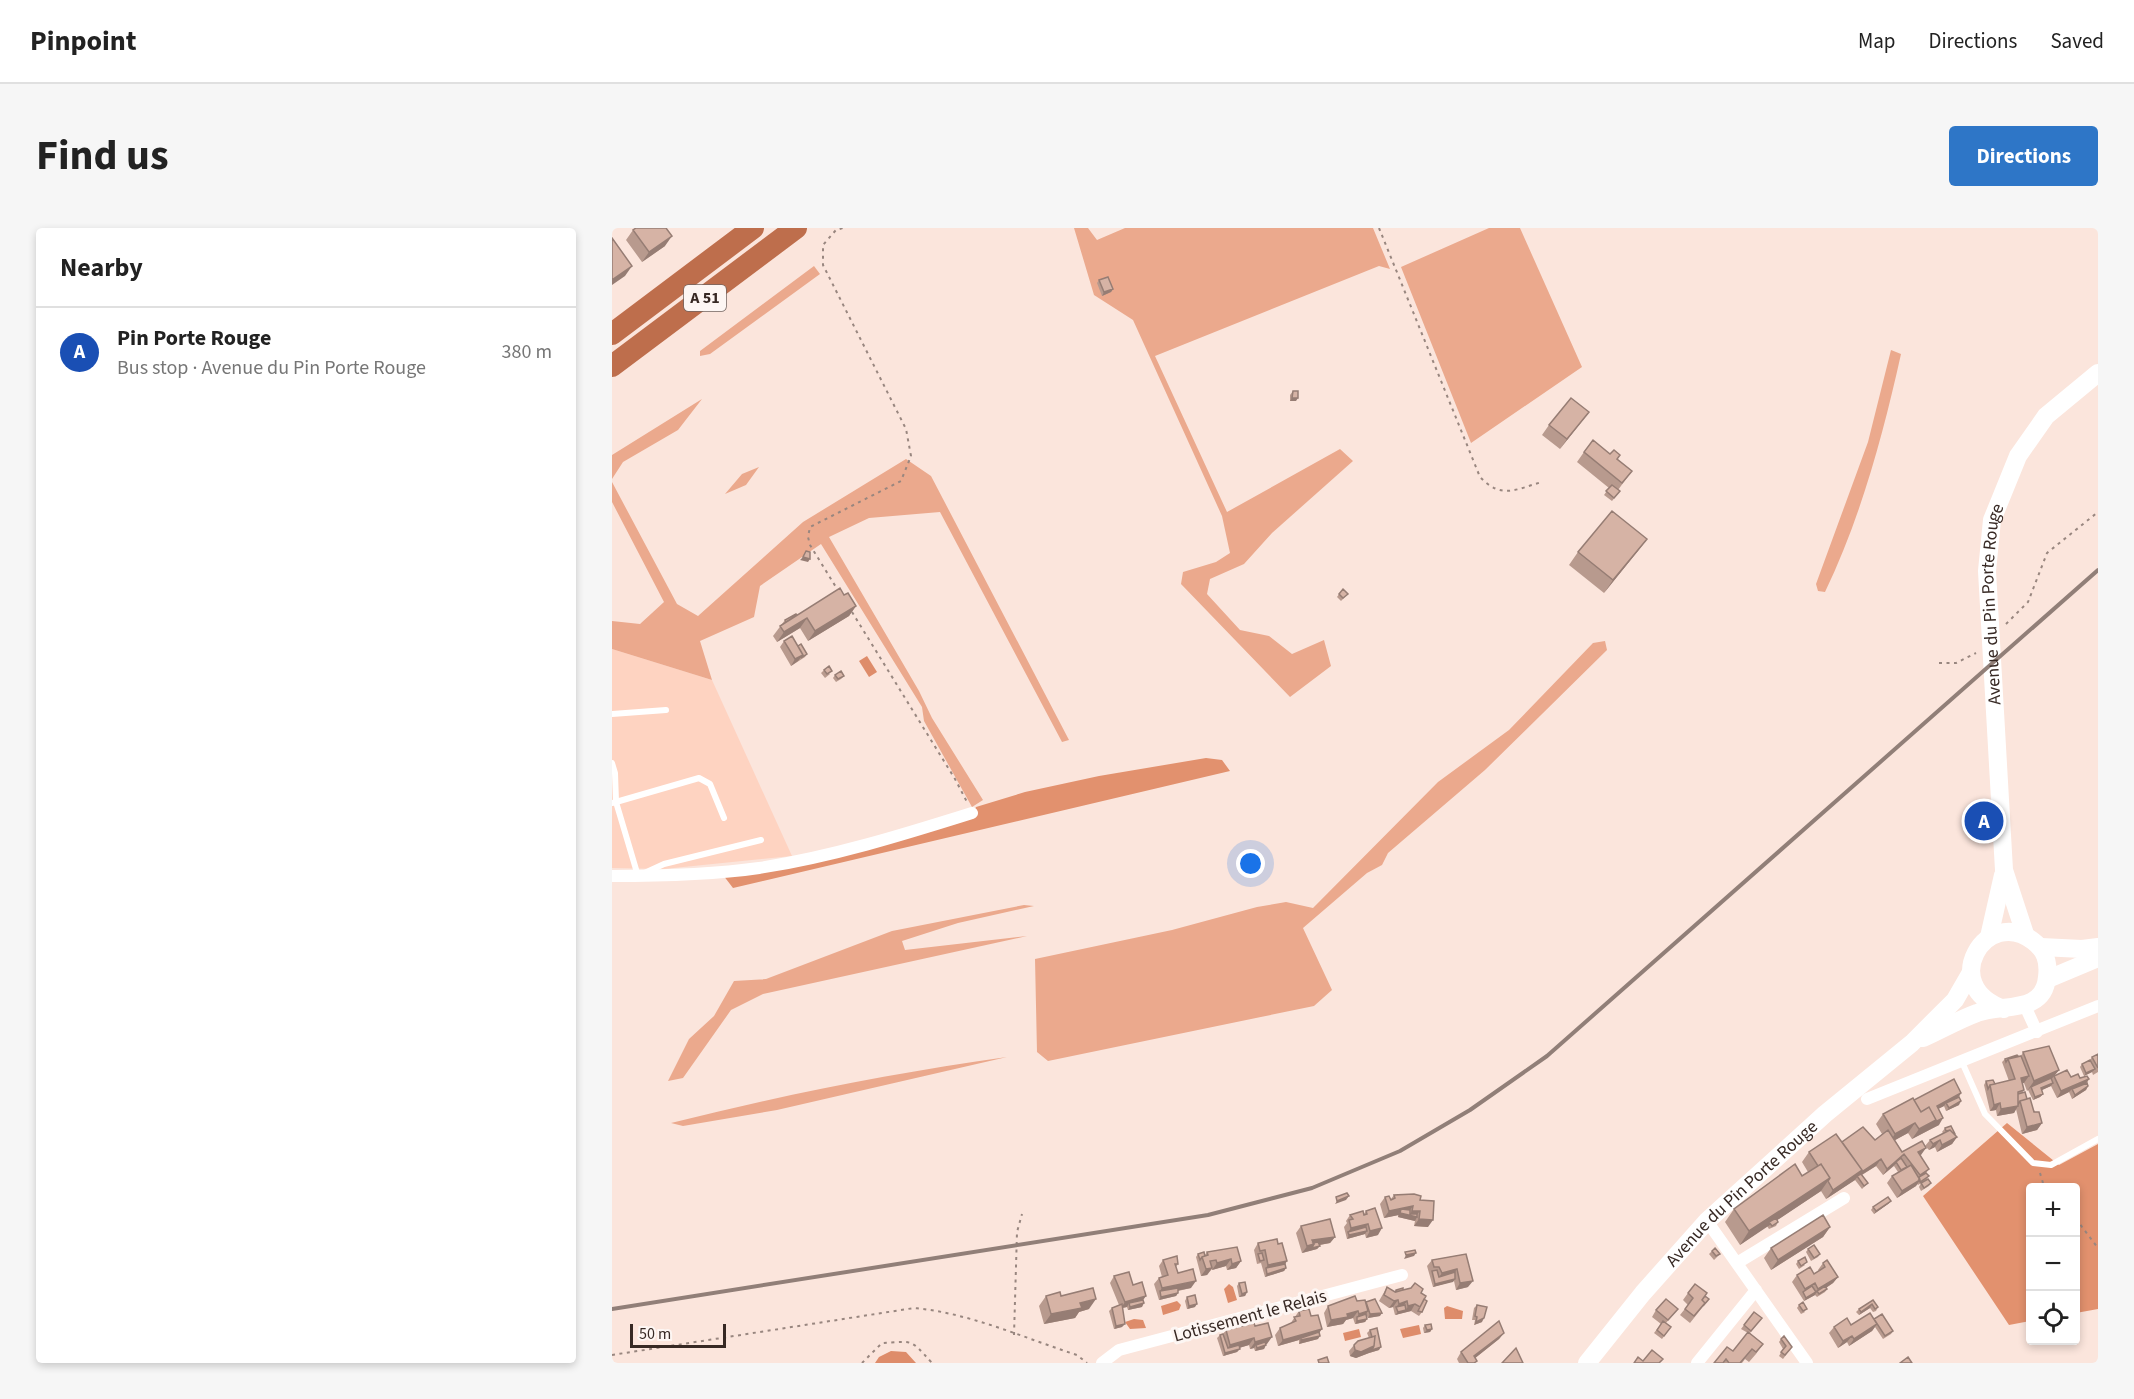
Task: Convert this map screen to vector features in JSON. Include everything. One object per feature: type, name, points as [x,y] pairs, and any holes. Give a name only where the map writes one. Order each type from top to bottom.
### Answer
[{"type":"highway","points":[[612,322],[751,228]]},
{"type":"highway","name":"A 51","points":[[612,334],[751,228]]},
{"type":"highway","name":"A 51","points":[[612,366],[796,228]]},
{"type":"main road","name":"Avenue du Pin Porte Rouge","points":[[2025,934],[2004,870],[1994,705],[1997,626],[1986,571],[1992,520],[2018,456],[2046,416],[2098,373]]},
{"type":"main road","name":"Avenue du Pin Porte Rouge","points":[[1989,937],[2004,870]]},
{"type":"main road","points":[[2006,932],[2025,934],[2041,947],[2047,959],[2048,979],[2041,993],[2025,1006],[2004,1009],[1990,1004],[1981,998],[1974,988],[1970,974],[1973,956],[1989,937],[2006,932]]},
{"type":"main road","points":[[2041,947],[2082,949],[2098,947]]},
{"type":"main road","points":[[2048,979],[2098,957]]},
{"type":"main road","name":"Avenue du Pin Porte Rouge","points":[[1587,1363],[1642,1293],[1707,1221],[1825,1114],[1912,1043],[1955,1000],[1970,974]]},
{"type":"main road","name":"Avenue du Pin Porte Rouge","points":[[1912,1043],[1979,1011],[2004,1009]]},
{"type":"street","points":[[612,876],[758,868],[811,858],[904,834],[972,813]]},
{"type":"street","points":[[2025,1006],[2037,1032]]},
{"type":"street","points":[[1867,1099],[2098,1006]]},
{"type":"street","points":[[1737,1263],[1844,1198]]},
{"type":"street","points":[[1707,1221],[1807,1363]]},
{"type":"street","name":"Lotissement le Relais","points":[[1102,1363],[1119,1350],[1402,1275]]},
{"type":"street","points":[[1697,1363],[1756,1290]]},
{"type":"lane","points":[[612,714],[666,710]]},
{"type":"lane","points":[[612,763],[615,773],[614,803],[638,876],[663,864],[761,840]]},
{"type":"lane","points":[[614,803],[699,778],[710,784],[724,818]]},
{"type":"lane","points":[[1962,1062],[1985,1114],[2033,1163],[2051,1165],[2098,1139]]},
{"type":"path","points":[[840,594],[810,546],[808,537],[810,527],[901,481],[911,456],[906,429],[822,266],[822,245],[836,230],[843,228]]},
{"type":"path","points":[[1379,228],[1480,477],[1490,487],[1504,492],[1542,482]]},
{"type":"path","points":[[1997,626],[2028,602],[2035,590],[2037,574],[2047,553],[2098,512]]},
{"type":"path","points":[[846,603],[955,779],[972,813]]},
{"type":"path","points":[[1939,663],[1956,663],[1974,654],[1982,646]]},
{"type":"path","points":[[2040,1164],[2043,1183]]},
{"type":"path","points":[[1014,1335],[1017,1232],[1022,1214]]},
{"type":"path","points":[[2080,1224],[2098,1248]]},
{"type":"path","points":[[612,1355],[914,1308],[944,1311],[1077,1355],[1087,1363]]},
{"type":"path","points":[[862,1363],[882,1343],[910,1342],[925,1352],[932,1363]]},
{"type":"shaded area","points":[[1074,228],[1088,228],[1097,240],[1125,228],[1373,228],[1390,269],[1379,266],[1155,356],[1227,512],[1340,449],[1353,461],[1272,533],[1244,564],[1210,579],[1207,594],[1240,630],[1269,636],[1292,654],[1324,640],[1331,666],[1290,697],[1181,584],[1183,572],[1216,562],[1230,553],[1222,516],[1133,320],[1094,295]]},
{"type":"shaded area","points":[[1489,228],[1520,228],[1582,367],[1471,443],[1401,267]]},
{"type":"shaded area","points":[[814,266],[820,274],[710,354],[700,356],[700,351]]},
{"type":"shaded area","points":[[1891,350],[1901,354],[1870,475],[1838,564],[1825,592],[1818,591],[1816,584],[1868,442]]},
{"type":"shaded area","points":[[702,399],[678,430],[623,462],[612,479],[612,455]]},
{"type":"shaded area","points":[[906,459],[931,476],[1069,740],[1062,742],[940,512],[869,518],[829,537],[919,691],[932,718],[983,800],[972,807],[924,721],[922,707],[821,544],[760,586],[754,617],[700,641],[712,680],[612,649],[612,621],[640,624],[664,602],[612,502],[612,482],[677,604],[698,616],[803,522]]},
{"type":"shaded area","points":[[759,467],[746,485],[725,494],[742,474]]},
{"type":"shaded area","points":[[1605,641],[1607,650],[1485,770],[1388,853],[1382,865],[1367,873],[1303,928],[1332,990],[1314,1006],[1048,1061],[1037,1052],[1035,959],[1172,930],[1257,907],[1286,902],[1313,908],[1438,782],[1509,730],[1593,643]]},
{"type":"shaded area","points":[[612,649],[712,680],[792,856],[664,869],[612,868]]},
{"type":"shaded area","points":[[867,656],[877,672],[869,677],[859,661]]},
{"type":"shaded area","points":[[1206,758],[1222,760],[1230,771],[733,888],[723,875],[970,819],[976,807],[1025,792],[1099,776]]},
{"type":"shaded area","points":[[1024,905],[1034,906],[958,923],[902,941],[905,950],[1027,936],[763,994],[731,1010],[683,1078],[668,1081],[689,1039],[714,1016],[734,981],[766,979],[892,931]]},
{"type":"shaded area","points":[[1007,1057],[777,1110],[683,1126],[671,1123],[838,1086]]},
{"type":"shaded area","points":[[2007,1123],[2059,1165],[2098,1144],[2098,1309],[2080,1312],[2080,1183],[2026,1183],[2026,1322],[2009,1325],[1923,1196]]},
{"type":"shaded area","points":[[1229,1284],[1233,1287],[1237,1300],[1228,1303],[1224,1289]]},
{"type":"shaded area","points":[[1177,1301],[1181,1305],[1179,1310],[1163,1315],[1161,1306]]},
{"type":"shaded area","points":[[1447,1306],[1463,1311],[1462,1319],[1445,1319],[1444,1308]]},
{"type":"shaded area","points":[[1134,1319],[1143,1320],[1146,1328],[1130,1329],[1125,1322]]},
{"type":"shaded area","points":[[1419,1325],[1421,1334],[1403,1338],[1400,1329]]},
{"type":"shaded area","points":[[1359,1329],[1361,1337],[1345,1341],[1343,1333]]},
{"type":"shaded area","points":[[891,1351],[906,1352],[916,1363],[875,1363],[879,1357]]},
{"type":"building","points":[[636,228],[666,228],[672,236],[649,252],[633,230]]},
{"type":"building","points":[[612,238],[632,266],[612,280]]},
{"type":"building","points":[[1108,277],[1113,289],[1104,292],[1099,280]]},
{"type":"building","points":[[1293,391],[1298,391],[1298,398],[1292,398]]},
{"type":"building","points":[[1571,398],[1589,412],[1567,439],[1549,425]]},
{"type":"building","points":[[1593,440],[1610,454],[1614,450],[1620,455],[1617,459],[1632,471],[1622,483],[1584,452]]},
{"type":"building","points":[[1612,485],[1620,491],[1614,498],[1606,491]]},
{"type":"building","points":[[1612,511],[1647,539],[1613,580],[1578,552]]},
{"type":"building","points":[[806,551],[810,552],[810,559],[803,557]]},
{"type":"building","points":[[840,588],[844,595],[848,593],[856,606],[815,631],[807,618],[784,632],[780,626]]},
{"type":"building","points":[[1343,589],[1348,594],[1343,598],[1339,594]]},
{"type":"building","points":[[797,615],[786,622],[785,620]]},
{"type":"building","points":[[792,636],[803,655],[795,659],[784,641]]},
{"type":"building","points":[[801,644],[807,654],[801,658],[803,655],[798,646]]},
{"type":"building","points":[[829,666],[832,671],[827,674],[824,670]]},
{"type":"building","points":[[841,671],[844,676],[838,679],[835,675]]},
{"type":"building","points":[[2049,1046],[2059,1070],[2034,1081],[2023,1052]]},
{"type":"building","points":[[2098,1054],[2098,1068],[2092,1057]]},
{"type":"building","points":[[2021,1056],[2029,1076],[2021,1078],[2024,1090],[2018,1092],[2018,1106],[2001,1109],[2000,1103],[1994,1105],[1990,1085],[2015,1079],[2008,1059]]},
{"type":"building","points":[[2090,1060],[2095,1069],[2086,1073],[2082,1064]]},
{"type":"building","points":[[2067,1070],[2071,1077],[2078,1074],[2080,1078],[2087,1076],[2089,1079],[2061,1091],[2054,1076]]},
{"type":"building","points":[[2051,1078],[2053,1083],[2041,1088],[2043,1094],[2035,1097],[2031,1087]]},
{"type":"building","points":[[1954,1079],[1961,1093],[1937,1106],[1943,1118],[1933,1123],[1936,1120],[1929,1107],[1921,1112],[1914,1100]]},
{"type":"building","points":[[1993,1080],[1995,1084],[1990,1085],[1988,1089],[1986,1081]]},
{"type":"building","points":[[2087,1083],[2088,1086],[2075,1095],[2072,1089]]},
{"type":"building","points":[[2025,1092],[2027,1099],[2020,1101],[2018,1105],[2018,1094]]},
{"type":"building","points":[[1959,1097],[1961,1101],[1949,1108],[1946,1103]]},
{"type":"building","points":[[1913,1098],[1921,1112],[1929,1107],[1936,1120],[1919,1129],[1915,1123],[1895,1134],[1883,1114]]},
{"type":"building","points":[[2030,1098],[2034,1112],[2039,1112],[2042,1123],[2027,1127],[2020,1101]]},
{"type":"building","points":[[1951,1126],[1955,1135],[1950,1130],[1946,1131],[1945,1128]]},
{"type":"building","points":[[1863,1127],[1875,1140],[1888,1130],[1902,1152],[1922,1141],[1926,1148],[1918,1152],[1929,1169],[1920,1175],[1904,1154],[1887,1169],[1881,1159],[1860,1173],[1862,1170],[1842,1142]]},
{"type":"building","points":[[1950,1130],[1957,1137],[1942,1145],[1940,1140],[1933,1144],[1930,1140]]},
{"type":"building","points":[[1836,1134],[1862,1170],[1833,1190],[1828,1181],[1830,1178],[1809,1152]]},
{"type":"building","points":[[1901,1158],[1907,1167],[1901,1170],[1896,1162]]},
{"type":"building","points":[[1795,1164],[1802,1176],[1821,1164],[1830,1178],[1749,1231],[1734,1209]]},
{"type":"building","points":[[1911,1165],[1920,1180],[1902,1191],[1892,1176]]},
{"type":"building","points":[[1926,1173],[1929,1176],[1920,1182],[1919,1177]]},
{"type":"building","points":[[1861,1174],[1868,1183],[1864,1186],[1857,1176]]},
{"type":"building","points":[[1928,1179],[1931,1183],[1924,1188],[1921,1183]]},
{"type":"building","points":[[1347,1193],[1349,1196],[1337,1201],[1336,1197]]},
{"type":"building","points":[[1394,1195],[1421,1196],[1420,1200],[1434,1201],[1433,1220],[1419,1219],[1420,1211],[1412,1211],[1413,1206],[1389,1211],[1385,1197],[1389,1196],[1391,1200],[1395,1198]]},
{"type":"building","points":[[1888,1197],[1891,1201],[1876,1211],[1873,1207]]},
{"type":"building","points":[[1375,1208],[1382,1228],[1370,1231],[1368,1224],[1351,1228],[1349,1220],[1353,1219],[1350,1215],[1363,1211],[1364,1215],[1367,1214],[1366,1211]]},
{"type":"building","points":[[1401,1209],[1410,1210],[1410,1214],[1417,1214],[1417,1217],[1400,1213]]},
{"type":"building","points":[[1823,1215],[1830,1227],[1778,1260],[1771,1248]]},
{"type":"building","points":[[1776,1218],[1778,1222],[1772,1226],[1769,1222]]},
{"type":"building","points":[[1330,1219],[1335,1237],[1312,1240],[1314,1244],[1307,1246],[1301,1226]]},
{"type":"building","points":[[1366,1227],[1367,1231],[1349,1235],[1348,1232]]},
{"type":"building","points":[[1277,1239],[1278,1244],[1282,1243],[1287,1261],[1268,1265],[1265,1250],[1260,1251],[1258,1243]]},
{"type":"building","points":[[1318,1242],[1320,1246],[1312,1248],[1313,1243]]},
{"type":"building","points":[[1814,1245],[1820,1254],[1814,1258],[1808,1249]]},
{"type":"building","points":[[1237,1247],[1241,1261],[1232,1264],[1231,1259],[1217,1263],[1216,1260],[1210,1261],[1212,1268],[1206,1269],[1202,1257],[1208,1255],[1207,1252]]},
{"type":"building","points":[[1715,1248],[1720,1254],[1716,1256],[1712,1251]]},
{"type":"building","points":[[1415,1250],[1416,1253],[1406,1255],[1405,1252]]},
{"type":"building","points":[[1204,1252],[1205,1256],[1200,1260],[1198,1254]]},
{"type":"building","points":[[1262,1253],[1264,1260],[1260,1261],[1258,1254]]},
{"type":"building","points":[[1466,1254],[1473,1281],[1460,1283],[1457,1269],[1442,1273],[1439,1267],[1434,1267],[1432,1260]]},
{"type":"building","points":[[1177,1256],[1178,1264],[1175,1264],[1178,1273],[1193,1269],[1196,1281],[1162,1288],[1159,1278],[1168,1275],[1163,1260]]},
{"type":"building","points":[[1805,1257],[1807,1262],[1801,1266],[1798,1261]]},
{"type":"building","points":[[1827,1260],[1838,1277],[1818,1289],[1815,1283],[1805,1289],[1797,1275],[1810,1267],[1814,1274],[1825,1267],[1823,1263]]},
{"type":"building","points":[[1285,1264],[1286,1268],[1267,1274],[1266,1268]]},
{"type":"building","points":[[1437,1270],[1439,1277],[1455,1272],[1455,1279],[1435,1284],[1432,1271]]},
{"type":"building","points":[[1129,1272],[1133,1285],[1142,1282],[1146,1296],[1125,1302],[1114,1276]]},
{"type":"building","points":[[1245,1282],[1247,1292],[1242,1294],[1239,1283]]},
{"type":"building","points":[[1415,1283],[1423,1289],[1421,1293],[1426,1296],[1420,1307],[1415,1304],[1408,1306],[1407,1301],[1399,1304],[1398,1300],[1394,1301],[1384,1295],[1387,1287],[1395,1292],[1411,1288]]},
{"type":"building","points":[[1695,1284],[1707,1293],[1702,1300],[1705,1303],[1694,1316],[1685,1309],[1693,1298],[1688,1293]]},
{"type":"building","points":[[1812,1286],[1816,1292],[1806,1298],[1803,1292]]},
{"type":"building","points":[[1825,1286],[1827,1289],[1819,1294],[1817,1291]]},
{"type":"building","points":[[1093,1288],[1096,1299],[1080,1303],[1082,1308],[1051,1314],[1046,1296],[1060,1292],[1061,1296]]},
{"type":"building","points":[[1178,1288],[1178,1293],[1161,1297],[1160,1291]]},
{"type":"building","points":[[1195,1295],[1197,1304],[1189,1306],[1187,1297]]},
{"type":"building","points":[[1355,1296],[1357,1301],[1365,1300],[1368,1311],[1359,1314],[1358,1311],[1347,1314],[1348,1317],[1331,1320],[1328,1306]]},
{"type":"building","points":[[1705,1296],[1709,1299],[1703,1306],[1705,1303],[1702,1300]]},
{"type":"building","points":[[1375,1299],[1382,1313],[1370,1314],[1366,1302]]},
{"type":"building","points":[[1424,1299],[1427,1301],[1422,1312],[1418,1311]]},
{"type":"building","points":[[1666,1299],[1678,1309],[1668,1320],[1656,1310]]},
{"type":"building","points":[[1143,1300],[1144,1303],[1130,1307],[1129,1303]]},
{"type":"building","points":[[1873,1300],[1878,1307],[1875,1309],[1872,1304],[1861,1312],[1859,1309]]},
{"type":"building","points":[[1803,1302],[1807,1309],[1803,1311],[1799,1305]]},
{"type":"building","points":[[1122,1304],[1125,1324],[1116,1326],[1112,1308]]},
{"type":"building","points":[[1405,1305],[1406,1310],[1398,1312],[1396,1307]]},
{"type":"building","points":[[1477,1305],[1487,1307],[1484,1318],[1476,1322],[1477,1317],[1475,1316]]},
{"type":"building","points":[[1309,1309],[1311,1316],[1318,1315],[1322,1329],[1283,1340],[1280,1328],[1296,1321],[1294,1317],[1300,1316],[1299,1311]]},
{"type":"building","points":[[1754,1312],[1762,1318],[1751,1331],[1744,1325]]},
{"type":"building","points":[[1870,1313],[1877,1324],[1854,1339],[1852,1336],[1843,1341],[1834,1327],[1847,1318],[1851,1325]]},
{"type":"building","points":[[1366,1314],[1367,1319],[1357,1321],[1357,1317]]},
{"type":"building","points":[[1882,1314],[1893,1331],[1885,1336],[1874,1319]]},
{"type":"building","points":[[1499,1321],[1504,1333],[1474,1356],[1477,1361],[1468,1363],[1461,1352]]},
{"type":"building","points":[[1663,1321],[1671,1327],[1664,1336],[1657,1330]]},
{"type":"building","points":[[1254,1323],[1255,1326],[1268,1323],[1272,1337],[1255,1342],[1254,1338],[1230,1345],[1226,1330]]},
{"type":"building","points":[[1431,1324],[1432,1329],[1427,1330],[1425,1325]]},
{"type":"building","points":[[1377,1328],[1381,1347],[1372,1350],[1375,1336],[1372,1337],[1370,1330]]},
{"type":"building","points":[[1319,1332],[1320,1336],[1301,1340],[1301,1338]]},
{"type":"building","points":[[1748,1332],[1763,1344],[1756,1352],[1752,1349],[1740,1363],[1729,1363],[1726,1359],[1723,1363],[1714,1363],[1727,1347],[1733,1351]]},
{"type":"building","points":[[1223,1334],[1228,1348],[1239,1345],[1240,1349],[1225,1353],[1220,1335]]},
{"type":"building","points":[[1375,1336],[1374,1346],[1361,1352],[1355,1350],[1354,1345],[1358,1341]]},
{"type":"building","points":[[1784,1336],[1792,1347],[1785,1355],[1781,1352],[1786,1346],[1781,1339]]},
{"type":"building","points":[[1265,1342],[1266,1345],[1257,1348],[1256,1345]]},
{"type":"building","points":[[1516,1348],[1523,1363],[1502,1363]]},
{"type":"building","points":[[1652,1350],[1663,1359],[1659,1363],[1634,1363],[1638,1357],[1643,1361]]},
{"type":"building","points":[[1327,1357],[1329,1363],[1319,1363],[1318,1360]]},
{"type":"building","points":[[1908,1357],[1912,1363],[1900,1363]]},
{"type":"railway","points":[[612,1309],[1208,1215],[1312,1188],[1400,1151],[1470,1110],[1547,1056],[2098,570]]},
{"type":"place","name":"Pin Porte Rouge","points":[[1984,821]]}]
